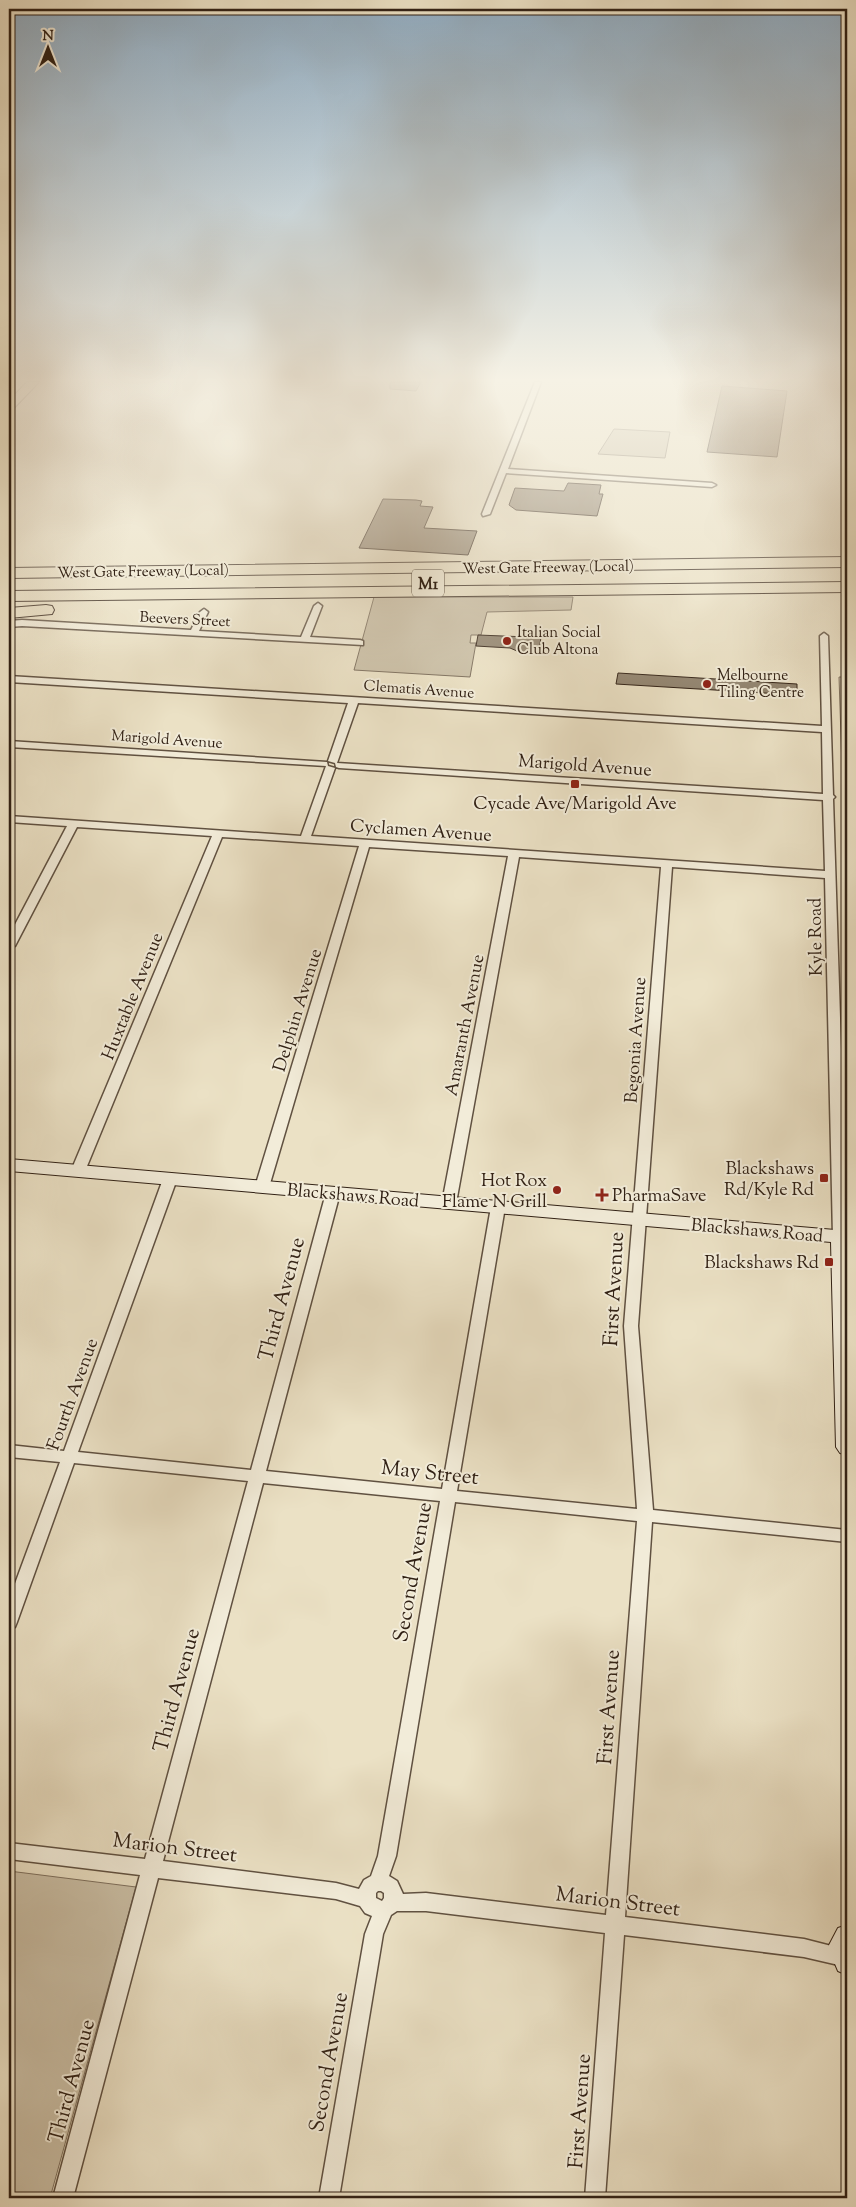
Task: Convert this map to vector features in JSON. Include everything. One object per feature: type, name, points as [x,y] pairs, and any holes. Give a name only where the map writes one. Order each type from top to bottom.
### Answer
[{"type":"highway","points":[[9,561],[301,560],[618,565]]},
{"type":"highway","name":"West Gate Freeway (Local)","points":[[9,573],[847,562]]},
{"type":"highway","name":"M1","points":[[9,581],[847,571]]},
{"type":"highway","name":"M1","points":[[9,588],[847,579]]},
{"type":"highway","name":"West Gate Freeway (Local)","points":[[9,596],[847,587]]},
{"type":"highway","points":[[9,611],[420,591]]},
{"type":"main road","name":"Blackshaws Road","points":[[10,1167],[78,1171],[843,1237]]},
{"type":"main road","points":[[843,1237],[847,1447]]},
{"type":"street","points":[[486,514],[498,485]]},
{"type":"street","points":[[304,640],[318,606]]},
{"type":"street","points":[[194,633],[204,612]]},
{"type":"street","name":"Beevers Street","points":[[9,624],[22,623],[360,643]]},
{"type":"street","name":"Kyle Road","points":[[824,636],[831,875],[842,1119],[843,1237]]},
{"type":"street","name":"Clematis Avenue","points":[[9,679],[828,729]]},
{"type":"street","points":[[305,839],[354,700]]},
{"type":"street","name":"Marigold Avenue","points":[[9,744],[830,797]]},
{"type":"street","name":"Cyclamen Avenue","points":[[9,819],[831,875]]},
{"type":"street","points":[[9,946],[73,824]]},
{"type":"street","name":"Huxtable Avenue","points":[[78,1171],[218,833]]},
{"type":"street","name":"Delphin Avenue","points":[[262,1187],[365,843]]},
{"type":"street","name":"Amaranth Avenue","points":[[449,1203],[514,854]]},
{"type":"street","name":"Begonia Avenue","points":[[639,1220],[667,864]]},
{"type":"street","name":"Fourth Avenue","points":[[9,1622],[170,1179]]},
{"type":"street","name":"Third Avenue","points":[[63,2198],[333,1193]]},
{"type":"street","name":"Second Avenue","points":[[329,2198],[498,1208]]},
{"type":"street","name":"First Avenue","points":[[595,2198],[645,1516],[645,1494],[631,1326],[639,1220]]},
{"type":"street","name":"May Street","points":[[9,1451],[847,1536]]},
{"type":"street","name":"Marion Street","points":[[9,1851],[804,1948],[845,1949]]},
{"type":"shaded area","points":[[374,597],[573,597],[571,610],[487,612],[481,635],[471,635],[470,643],[476,643],[470,677],[354,670]]},
{"type":"shaded area","points":[[839,677],[847,677],[847,870],[844,828]]},
{"type":"shaded area","points":[[9,1871],[136,1887],[50,2198],[9,2198]]},
{"type":"building","points":[[567,485],[601,485],[599,494],[603,494],[597,516],[516,510],[509,505],[515,488],[564,491]]},
{"type":"building","points":[[383,499],[416,500],[422,501],[420,506],[433,507],[424,528],[477,531],[468,555],[359,548]]},
{"type":"building","name":"Italian Social Club Altona","points":[[478,635],[541,637],[539,651],[528,652],[510,648],[476,646]]},
{"type":"building","name":"Melbourne Tiling Centre","points":[[618,673],[797,684],[797,695],[616,684]]},
{"type":"place","name":"Italian Social Club Altona","points":[[507,641]]},
{"type":"place","name":"Melbourne Tiling Centre","points":[[707,684]]},
{"type":"place","name":"Cycade Ave/Marigold Ave","points":[[575,784]]},
{"type":"place","name":"Blackshaws Rd/Kyle Rd","points":[[824,1178]]},
{"type":"place","name":"Hot Rox Flame N Grill","points":[[557,1190]]},
{"type":"place","name":"PharmaSave","points":[[602,1195]]},
{"type":"place","name":"Blackshaws Rd","points":[[829,1262]]}]
